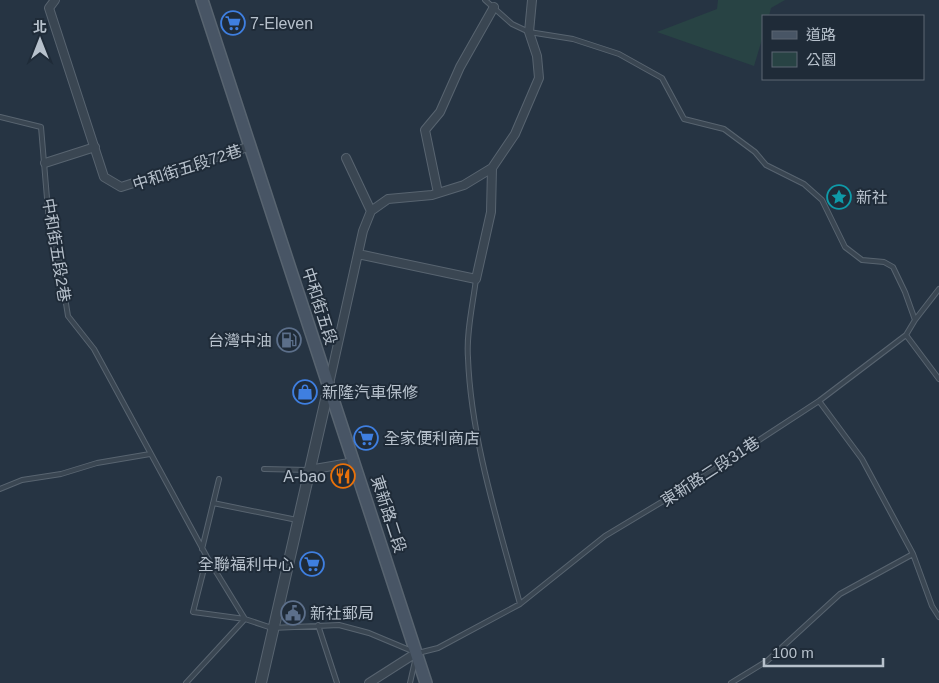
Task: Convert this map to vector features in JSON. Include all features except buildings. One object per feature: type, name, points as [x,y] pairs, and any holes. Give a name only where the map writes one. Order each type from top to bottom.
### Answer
[{"type":"main road","name":"中和街五段","points":[[202,0],[329,386]]},
{"type":"main road","name":"東新路二段","points":[[329,386],[426,683]]},
{"type":"street","name":"中和街五段72巷","points":[[55,0],[49,8],[104,177],[121,187],[251,146]]},
{"type":"street","points":[[261,683],[363,231],[371,211],[388,199],[438,193],[464,185],[492,168],[515,134],[539,78],[538,56],[529,32],[532,0]]},
{"type":"street","points":[[438,193],[425,130],[440,112],[460,67],[494,7]]},
{"type":"street","points":[[45,164],[95,147]]},
{"type":"street","points":[[346,158],[371,211]]},
{"type":"street","points":[[358,254],[476,279],[490,212],[492,168]]},
{"type":"street","points":[[309,470],[355,462]]},
{"type":"street","points":[[369,683],[416,653]]},
{"type":"lane","points":[[485,0],[512,24],[529,32],[573,39],[610,51],[662,78],[684,118],[724,130],[755,152],[766,165],[804,184],[822,200],[845,247],[862,260],[884,262],[893,267],[915,320]]},
{"type":"lane","name":"中和街五段2巷","points":[[0,117],[41,127],[49,222],[59,260],[68,316],[94,349],[202,549],[246,620]]},
{"type":"lane","points":[[476,279],[467,356],[469,381],[486,478],[520,604]]},
{"type":"lane","name":"東新路二段31巷","points":[[416,653],[438,648],[520,604],[606,536],[690,485],[819,401],[906,335],[939,289]]},
{"type":"lane","points":[[906,335],[939,379]]},
{"type":"lane","points":[[819,401],[862,459],[913,554],[932,606],[939,617]]},
{"type":"lane","points":[[0,489],[22,480],[60,474],[97,463],[150,454]]},
{"type":"lane","points":[[264,469],[309,470]]},
{"type":"lane","points":[[202,549],[219,479]]},
{"type":"lane","points":[[213,503],[297,520]]},
{"type":"lane","points":[[731,683],[767,661],[840,594],[913,554]]},
{"type":"lane","points":[[207,557],[193,612],[246,620],[272,628],[339,625],[369,633],[416,653],[410,683]]},
{"type":"lane","points":[[186,683],[246,620]]},
{"type":"lane","points":[[318,625],[337,683]]},
{"type":"green space","points":[[718,0],[785,0],[771,8],[769,15],[762,15],[762,39],[754,66],[657,32],[717,9]]},
{"type":"place","name":"7-Eleven","points":[[233,23]]},
{"type":"place","name":"新社","points":[[839,197]]},
{"type":"place","name":"台灣中油","points":[[289,340]]},
{"type":"place","name":"新隆汽車保修","points":[[305,392]]},
{"type":"place","name":"全家便利商店","points":[[366,438]]},
{"type":"place","name":"A-bao","points":[[343,476]]},
{"type":"place","name":"全聯福利中心","points":[[312,564]]},
{"type":"place","name":"新社郵局","points":[[293,613]]}]
